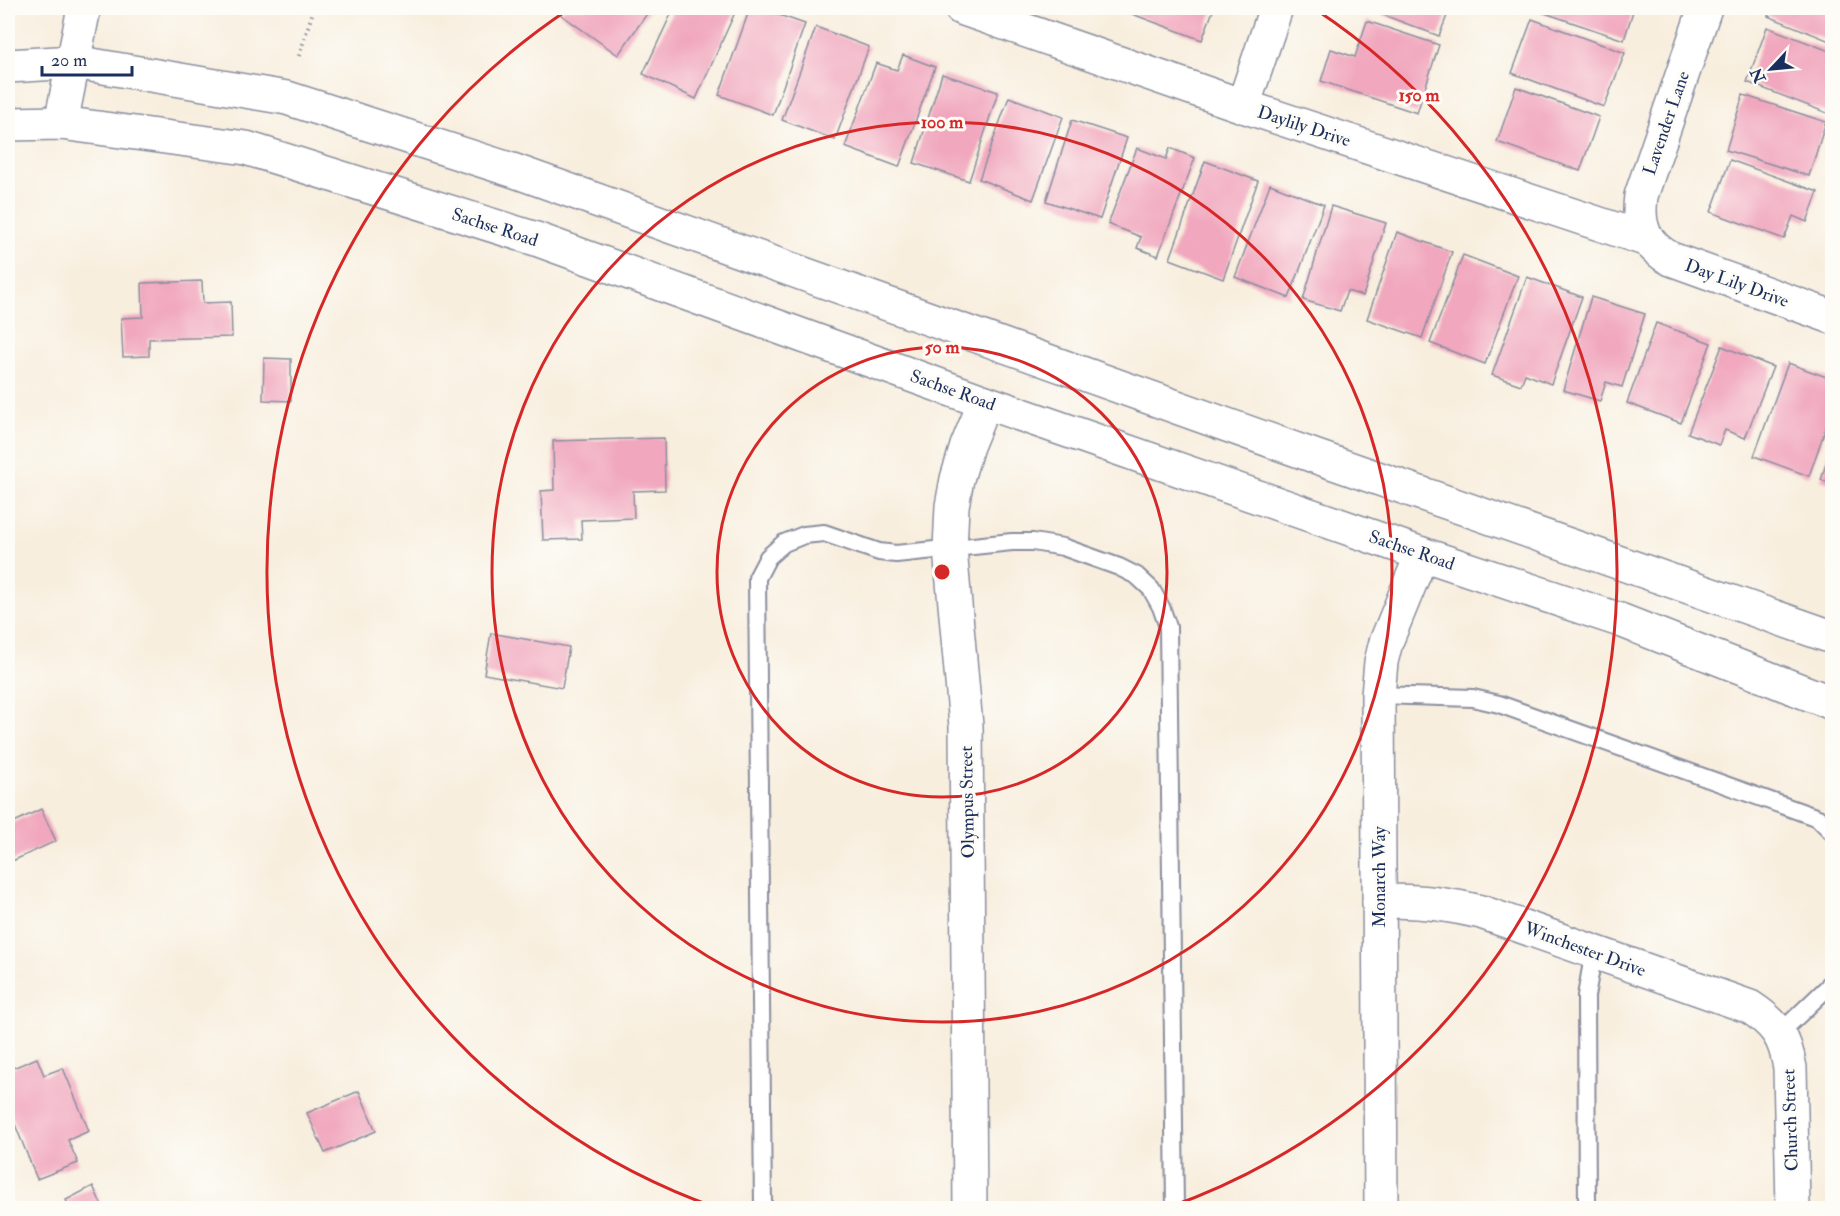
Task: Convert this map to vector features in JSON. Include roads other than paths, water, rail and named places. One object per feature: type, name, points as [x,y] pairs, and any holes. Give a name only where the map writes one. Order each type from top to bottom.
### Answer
[{"type":"main road","points":[[61,123],[84,8]]},
{"type":"main road","name":"Daylily Drive","points":[[961,8],[1243,106],[1648,240]]},
{"type":"main road","points":[[1243,106],[1276,8]]},
{"type":"main road","name":"Lavender Lane","points":[[1648,240],[1640,219],[1641,196],[1705,8]]},
{"type":"main road","points":[[8,66],[74,62],[287,98],[515,171],[1314,456],[1833,637]]},
{"type":"main road","name":"Sachse Road","points":[[8,124],[61,123],[246,148],[546,243],[985,402],[1422,554],[1610,616],[1833,703]]},
{"type":"main road","name":"Day Lily Drive","points":[[1648,240],[1658,252],[1671,259],[1833,317]]},
{"type":"main road","name":"Olympus Street","points":[[970,1209],[966,726],[950,549],[952,506],[957,479],[985,402]]},
{"type":"main road","name":"Monarch Way","points":[[1381,1209],[1378,695],[1381,662],[1386,642],[1422,554]]},
{"type":"main road","name":"Winchester Drive","points":[[1379,902],[1415,901],[1450,905],[1481,912],[1750,1007],[1767,1018],[1780,1033]]},
{"type":"main road","name":"Church Street","points":[[1780,1033],[1790,1068],[1793,1209]]},
{"type":"lane","points":[[764,1209],[757,578],[768,557],[784,543],[804,535],[824,533],[879,552],[896,554],[1011,542],[1033,542],[1062,547],[1119,567],[1137,576],[1151,589],[1161,607],[1168,627],[1175,1209]]},
{"type":"lane","points":[[1378,695],[1473,698],[1499,704],[1818,818],[1833,832]]},
{"type":"lane","points":[[1587,1209],[1586,996],[1591,968],[1597,954]]},
{"type":"lane","points":[[1780,1033],[1833,980]]}]
